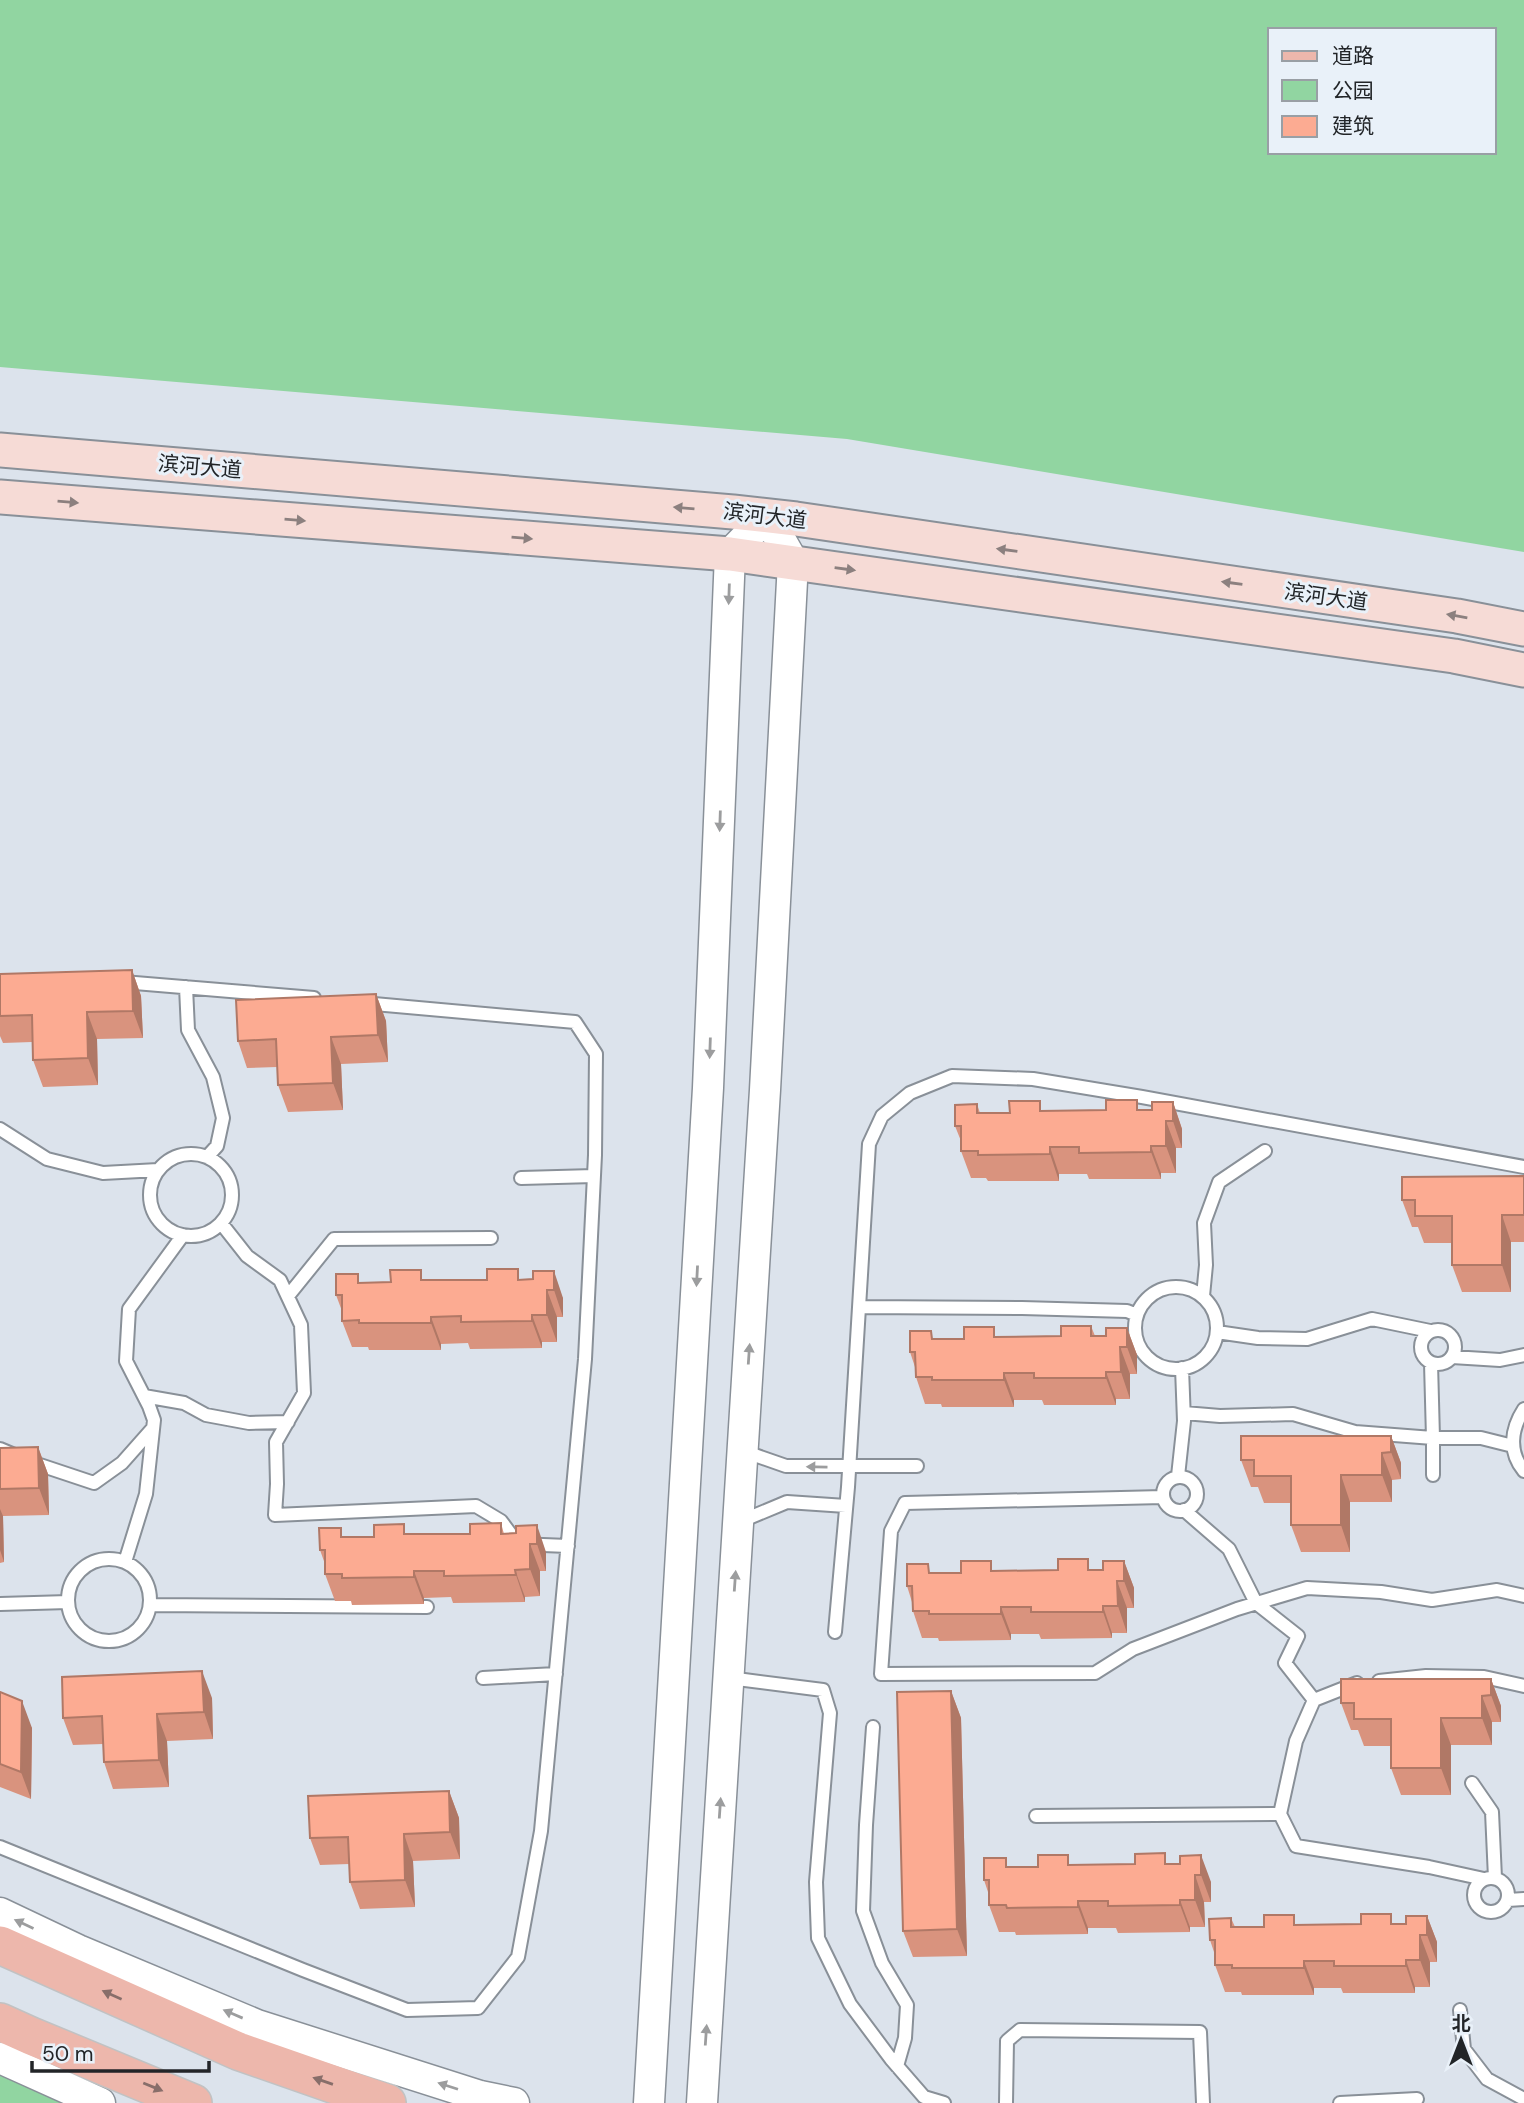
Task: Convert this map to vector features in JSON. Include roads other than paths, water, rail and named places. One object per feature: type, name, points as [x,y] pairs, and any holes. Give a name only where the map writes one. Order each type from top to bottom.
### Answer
[{"type":"main road","name":"滨河大道","points":[[0,450],[767,516],[1443,614],[1524,629]]},
{"type":"main road","name":"滨河大道","points":[[0,497],[730,554],[1454,656],[1524,670]]},
{"type":"main road","points":[[0,1945],[238,2051],[387,2103]]},
{"type":"main road","points":[[0,2022],[193,2103]]},
{"type":"street","points":[[649,2103],[708,1101],[730,554],[767,516],[793,562],[767,1062],[702,2103]]},
{"type":"street","points":[[0,1913],[78,1950],[257,2025],[480,2096],[514,2103]]},
{"type":"street","points":[[0,2058],[100,2103]]},
{"type":"lane","points":[[105,981],[325,999]]},
{"type":"lane","points":[[186,987],[188,1030],[213,1077],[223,1118],[217,1146],[207,1157]]},
{"type":"lane","points":[[0,1847],[407,2010],[478,2008],[518,1957],[541,1831],[585,1359],[594,1176],[596,1054],[575,1022],[353,1002]]},
{"type":"lane","points":[[835,1632],[849,1467],[869,1144],[882,1116],[910,1093],[952,1076],[1032,1079],[1524,1167]]},
{"type":"lane","points":[[0,1129],[47,1158],[103,1173],[158,1170]]},
{"type":"lane","points":[[1203,1296],[1206,1265],[1204,1223],[1219,1182],[1265,1151]]},
{"type":"lane","points":[[194,1153],[207,1157],[227,1174],[232,1186],[229,1213],[210,1231],[197,1236],[183,1236],[160,1222],[152,1210],[152,1183],[158,1170],[180,1155],[194,1153]]},
{"type":"lane","points":[[521,1178],[594,1176]]},
{"type":"lane","points":[[221,1223],[247,1256],[280,1280],[301,1325],[304,1393],[276,1442],[275,1516],[476,1506],[501,1521],[518,1544],[568,1546]]},
{"type":"lane","points":[[125,1562],[146,1494],[154,1420],[126,1361],[129,1309],[183,1236]]},
{"type":"lane","points":[[288,1296],[334,1239],[491,1238]]},
{"type":"lane","points":[[1179,1286],[1192,1289],[1203,1296],[1212,1306],[1217,1319],[1214,1345],[1206,1356],[1195,1364],[1168,1368],[1145,1354],[1138,1343],[1135,1329],[1137,1315],[1143,1303],[1153,1293],[1166,1287],[1179,1286]]},
{"type":"lane","points":[[859,1307],[1036,1308],[1127,1311],[1137,1315]]},
{"type":"lane","points":[[1217,1332],[1258,1338],[1307,1339],[1372,1319],[1430,1331],[1442,1330],[1451,1336],[1455,1347],[1452,1357],[1443,1364],[1431,1363],[1423,1356],[1422,1339],[1430,1331]]},
{"type":"lane","points":[[1452,1357],[1500,1360],[1524,1355]]},
{"type":"lane","points":[[1431,1363],[1433,1475]]},
{"type":"lane","points":[[1178,1476],[1184,1413],[1182,1368]]},
{"type":"lane","points":[[144,1396],[184,1403],[205,1415],[249,1423],[288,1422]]},
{"type":"lane","points":[[1524,1409],[1516,1421],[1512,1437],[1514,1454],[1524,1471]]},
{"type":"lane","points":[[1184,1413],[1220,1416],[1293,1414],[1355,1432],[1433,1438],[1481,1438],[1513,1446]]},
{"type":"lane","points":[[0,1448],[31,1462],[94,1483],[122,1463],[153,1428]]},
{"type":"lane","points":[[743,1451],[786,1466],[916,1466]]},
{"type":"lane","points":[[1178,1476],[1189,1479],[1197,1493],[1194,1504],[1179,1511],[1168,1507],[1163,1497],[1164,1486],[1178,1476]]},
{"type":"lane","points":[[1163,1497],[905,1503],[891,1531],[881,1674],[1095,1673],[1133,1649],[1256,1603],[1307,1588],[1381,1592],[1432,1600],[1497,1590],[1524,1596]]},
{"type":"lane","points":[[738,1522],[787,1502],[846,1506]]},
{"type":"lane","points":[[1184,1510],[1229,1549],[1256,1603],[1298,1636],[1286,1663],[1314,1700]]},
{"type":"lane","points":[[99,1560],[125,1562],[145,1579],[151,1605],[147,1618],[129,1637],[102,1641],[89,1636],[78,1628],[71,1616],[68,1602],[70,1588],[76,1576],[86,1566],[99,1560]]},
{"type":"lane","points":[[0,1604],[68,1602]]},
{"type":"lane","points":[[151,1605],[427,1607]]},
{"type":"lane","points":[[483,1678],[556,1674]]},
{"type":"lane","points":[[1490,1878],[1476,1887],[1474,1898],[1485,1911],[1496,1911],[1508,1900],[1505,1884],[1490,1878],[1296,1846],[1280,1814],[1296,1741],[1314,1700],[1354,1683],[1426,1676],[1483,1677],[1524,1686]]},
{"type":"lane","points":[[729,1678],[823,1690],[830,1713],[816,1882],[818,1938],[850,2004],[897,2066],[924,2097],[944,2103]]},
{"type":"lane","points":[[873,1727],[863,1910],[882,1963],[907,2005],[905,2038],[897,2066]]},
{"type":"lane","points":[[1472,1783],[1492,1812],[1490,1878]]},
{"type":"lane","points":[[1037,1816],[1280,1814]]},
{"type":"lane","points":[[1508,1900],[1524,1899]]},
{"type":"lane","points":[[1460,2010],[1464,2049],[1487,2078],[1524,2099]]},
{"type":"lane","points":[[1006,2103],[1007,2041],[1020,2030],[1200,2032],[1203,2103]]},
{"type":"lane","points":[[1340,2103],[1417,2099]]}]
